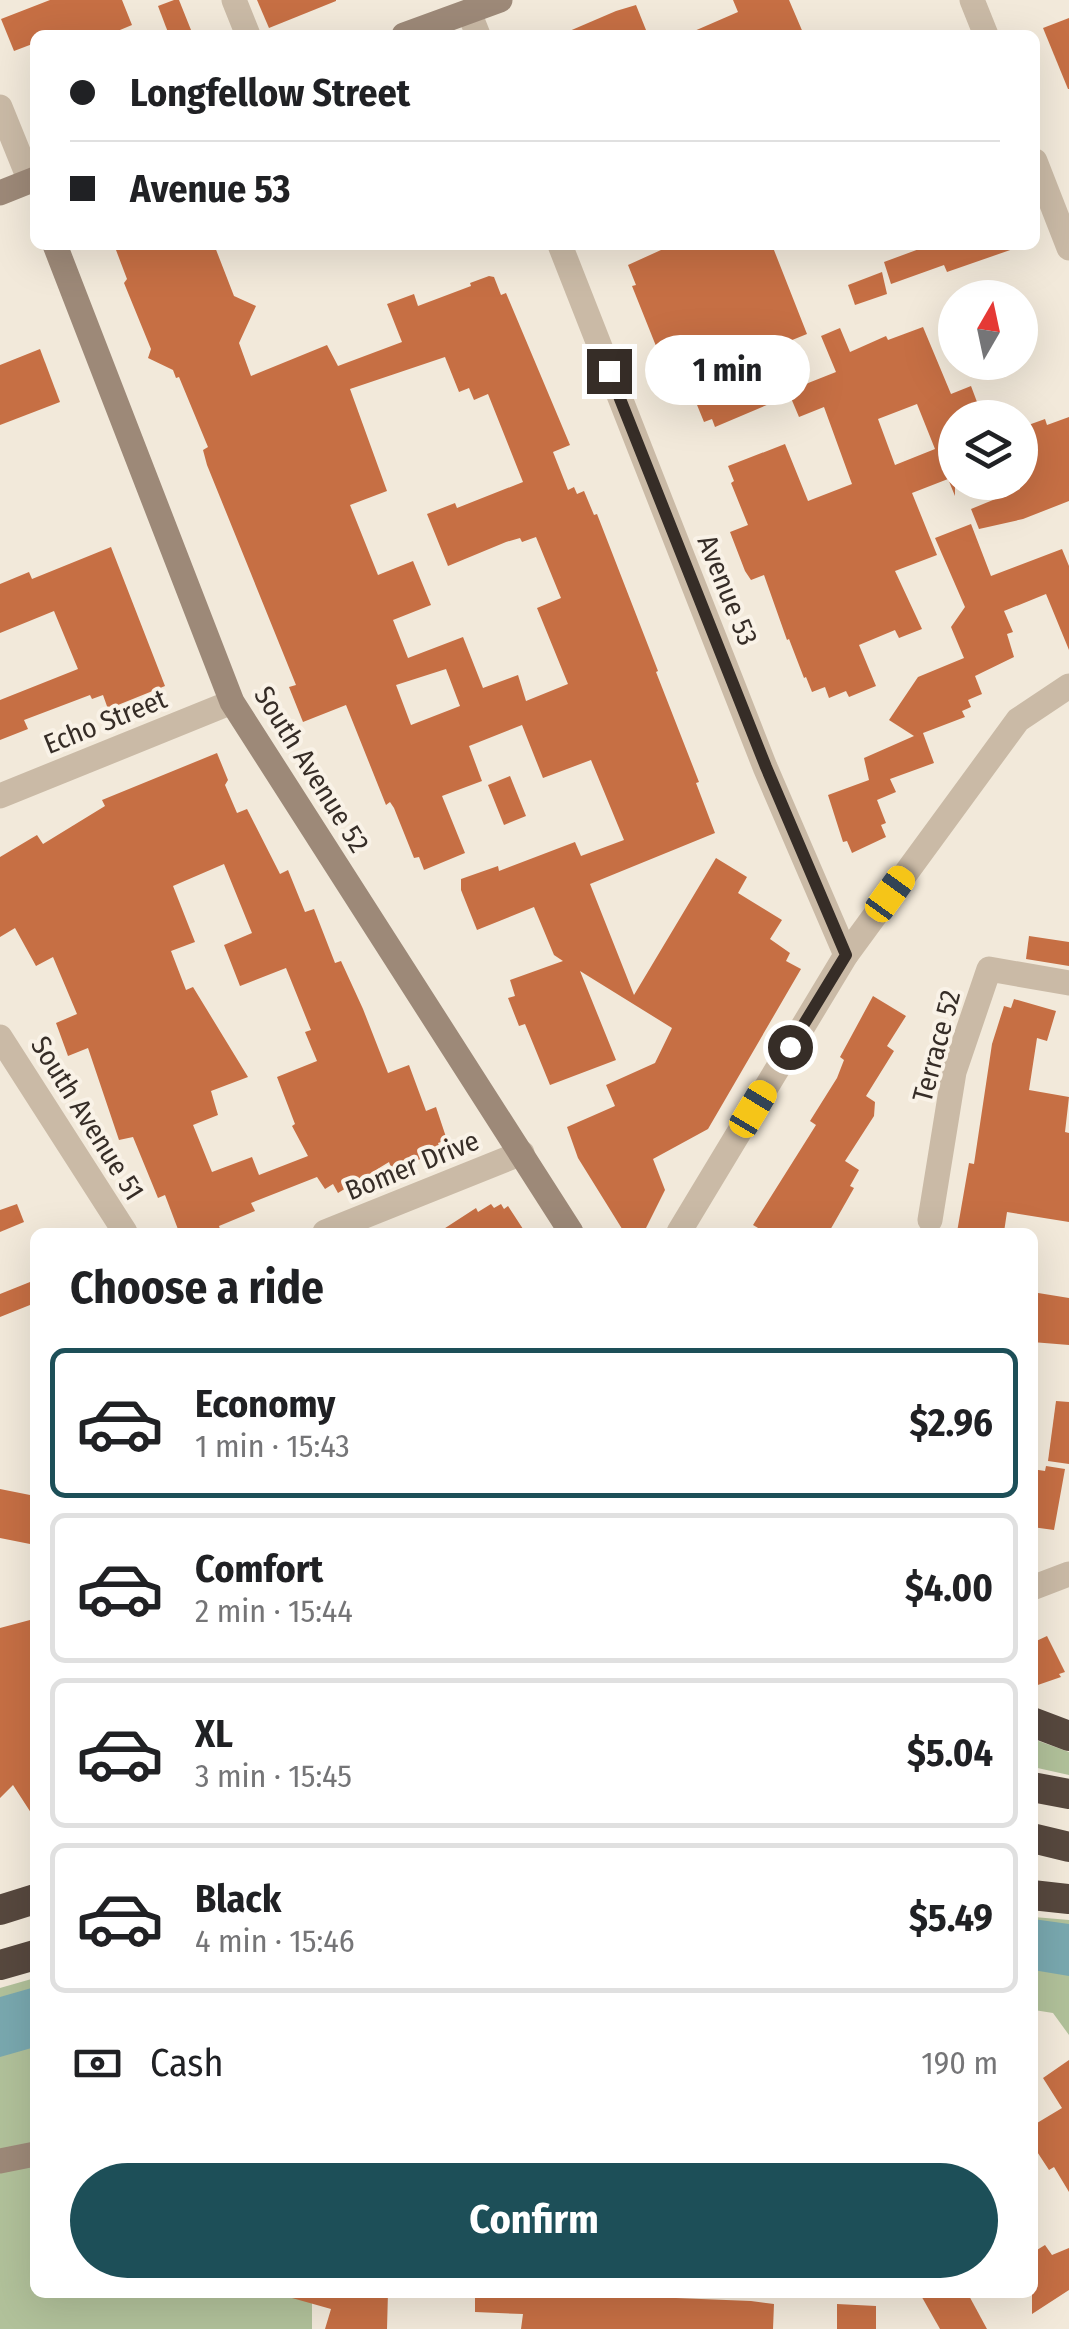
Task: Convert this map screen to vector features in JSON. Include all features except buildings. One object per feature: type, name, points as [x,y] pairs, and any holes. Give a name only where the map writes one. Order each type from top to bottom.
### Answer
[{"type":"highway","points":[[1038,1724],[1069,1736]]},
{"type":"highway","points":[[1038,1787],[1069,1794]]},
{"type":"highway","points":[[1038,1839],[1069,1846]]},
{"type":"highway","points":[[1038,1895],[1069,1899]]},
{"type":"highway","points":[[0,1910],[30,1901]]},
{"type":"highway","points":[[0,1966],[30,1957]]},
{"type":"street","points":[[234,0],[246,30]]},
{"type":"street","points":[[435,30],[473,24],[500,0]]},
{"type":"street","points":[[972,0],[984,30]]},
{"type":"street","points":[[0,107],[30,178]]},
{"type":"street","points":[[1040,174],[1069,248]]},
{"type":"street","points":[[0,193],[30,186]]},
{"type":"street","name":"South Avenue 52","points":[[56,250],[232,702],[568,1228]]},
{"type":"street","name":"Avenue 53","points":[[562,250],[766,767],[846,955]]},
{"type":"street","points":[[681,1228],[846,955],[1018,720],[1069,686]]},
{"type":"street","name":"Echo Street","points":[[0,796],[232,702]]},
{"type":"street","name":"Terrace 52","points":[[930,1220],[954,1072],[989,969],[1069,982]]},
{"type":"street","name":"South Avenue 51","points":[[0,1036],[122,1228]]},
{"type":"street","name":"Bomer Drive","points":[[336,1228],[522,1154]]},
{"type":"street","points":[[1038,1586],[1069,1574]]},
{"type":"street","points":[[0,2161],[30,2155]]},
{"type":"green space","points":[[1038,1741],[1069,1752],[1069,1775],[1038,1768]]},
{"type":"green space","points":[[1038,1917],[1069,1920],[1069,2035],[1053,2013],[1038,2011]]},
{"type":"green space","points":[[30,1979],[30,2298],[312,2298],[312,2329],[0,2329],[0,1988]]},
{"type":"water","points":[[1038,1920],[1069,1924],[1069,1976],[1038,1971]]},
{"type":"water","points":[[30,1988],[30,2048],[0,2057],[0,1997]]},
{"type":"route","points":[[609,371],[766,767],[846,955],[790,1047]]}]
